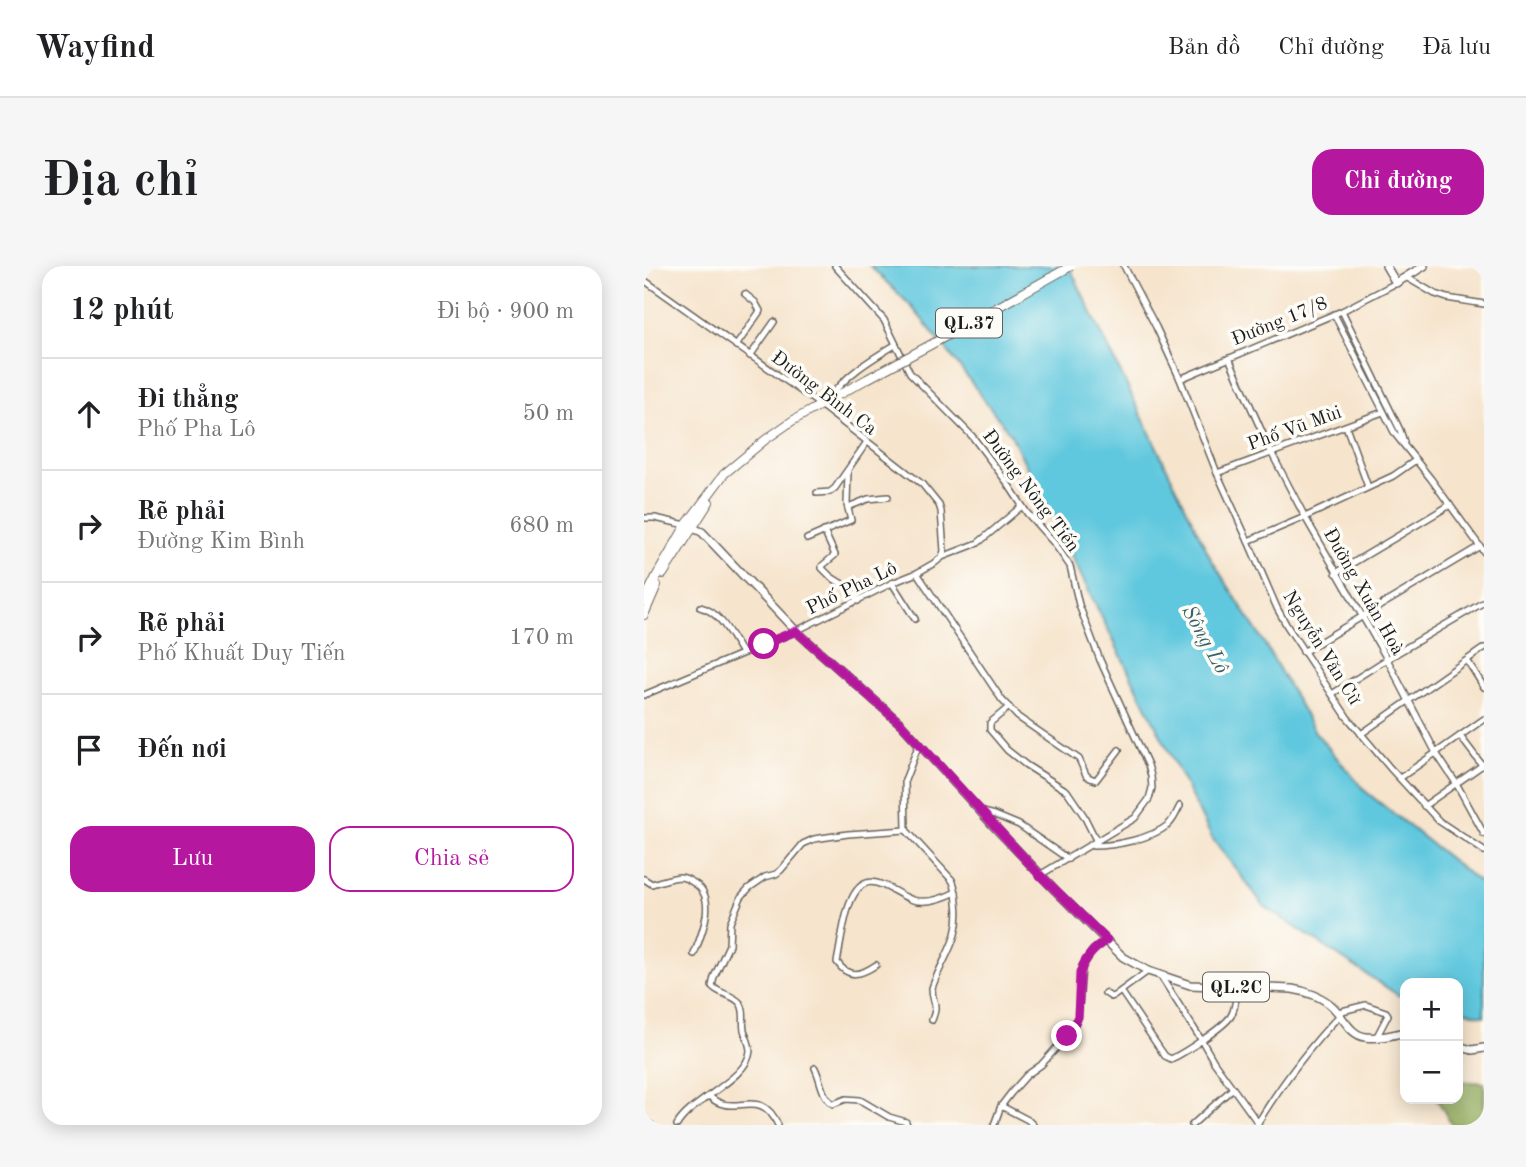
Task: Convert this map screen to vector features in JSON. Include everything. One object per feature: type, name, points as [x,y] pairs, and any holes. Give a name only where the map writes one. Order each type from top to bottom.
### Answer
[{"type":"highway","name":"QL.37","points":[[644,601],[657,575],[724,474],[765,440],[819,404],[1071,266]]},
{"type":"highway","name":"QL.37","points":[[644,615],[689,526]]},
{"type":"main road","name":"Đường 17/8","points":[[1396,283],[1424,266]]},
{"type":"main road","points":[[1385,267],[1396,283]]},
{"type":"main road","name":"QL.2C","points":[[689,526],[702,532],[796,631],[892,716],[981,812],[992,819],[1040,875],[1123,957],[1148,971],[1203,986],[1299,990],[1328,1003],[1353,1032],[1376,1038]]},
{"type":"main road","points":[[1376,1038],[1400,1033]]},
{"type":"main road","points":[[1463,1047],[1484,1048]]},
{"type":"street","name":"Đường Nông Tiến","points":[[835,266],[884,320],[910,373],[972,436],[1027,513],[1070,566],[1079,605],[1100,660],[1148,765],[1152,788],[1143,809],[1126,825],[1040,875]]},
{"type":"street","name":"Nguyễn Văn Cừ","points":[[1124,266],[1180,379],[1217,472],[1277,608],[1303,652],[1361,734],[1424,806],[1439,821],[1484,851]]},
{"type":"street","points":[[1406,277],[1435,294],[1484,304]]},
{"type":"street","name":"Đường Bình Ca","points":[[644,281],[819,404],[915,479],[939,505],[942,515],[942,557]]},
{"type":"street","name":"Đường 17/8","points":[[1180,379],[1342,311],[1396,283]]},
{"type":"street","points":[[736,346],[760,311],[755,302],[745,294]]},
{"type":"street","points":[[1342,311],[1405,445]]},
{"type":"street","points":[[1334,314],[1395,434],[1484,552]]},
{"type":"street","points":[[750,356],[774,322]]},
{"type":"street","points":[[828,400],[843,382],[895,345]]},
{"type":"street","name":"Đường Xuân Hoà","points":[[1229,358],[1271,452],[1305,517],[1484,834]]},
{"type":"street","name":"Phố Vũ Mùi","points":[[1217,472],[1383,412]]},
{"type":"street","points":[[1346,426],[1368,487]]},
{"type":"street","points":[[817,493],[832,491],[867,442]]},
{"type":"street","points":[[1248,541],[1393,476],[1416,460]]},
{"type":"street","points":[[807,539],[852,519],[848,508],[848,471]]},
{"type":"street","points":[[848,508],[868,499],[888,497]]},
{"type":"street","points":[[1336,573],[1450,505]]},
{"type":"street","name":"Phố Pha Lô","points":[[644,695],[796,631],[917,573],[942,557],[978,543],[1022,506]]},
{"type":"street","points":[[644,518],[689,526]]},
{"type":"street","points":[[824,531],[835,556],[822,568],[852,590],[858,601]]},
{"type":"street","points":[[1303,652],[1480,546]]},
{"type":"street","points":[[917,573],[1002,700],[1018,717],[1079,759],[1086,775],[1093,780],[1100,776],[1119,750]]},
{"type":"street","points":[[892,583],[915,619]]},
{"type":"street","points":[[1332,694],[1484,602]]},
{"type":"street","points":[[700,607],[709,609],[716,615],[742,653]]},
{"type":"street","points":[[1361,734],[1484,648]]},
{"type":"street","points":[[1467,660],[1484,687]]},
{"type":"street","points":[[1009,707],[990,723],[990,730],[1007,750],[1067,791],[1097,842]]},
{"type":"street","points":[[1400,778],[1484,719]]},
{"type":"street","points":[[1424,806],[1483,764],[1460,736]]},
{"type":"street","points":[[919,744],[905,780],[906,830],[956,886],[959,918],[957,932],[933,984],[932,994],[936,1005],[932,1020]]},
{"type":"street","points":[[1090,846],[1114,844],[1159,831],[1169,824],[1180,806]]},
{"type":"street","points":[[992,819],[1019,825],[1068,859]]},
{"type":"street","points":[[677,1125],[688,1112],[733,1077],[750,1052],[744,1029],[743,1006],[738,1000],[712,986],[729,945],[730,923],[741,897],[765,877],[781,870],[808,841],[848,834],[906,830]]},
{"type":"street","points":[[644,878],[652,884],[678,877],[686,878],[705,893],[706,911],[694,954]]},
{"type":"street","points":[[876,965],[862,973],[850,973],[842,969],[837,962],[849,905],[863,885],[879,882],[905,897],[920,901],[930,901],[956,892]]},
{"type":"street","points":[[993,1125],[1001,1106],[1011,1093],[1070,1032],[1079,1012],[1082,967],[1093,950],[1107,940]]},
{"type":"street","points":[[1105,993],[1111,997],[1148,971]]},
{"type":"street","points":[[1160,975],[1214,1062],[1257,1124],[1294,1069],[1339,1014],[1366,1005],[1386,1012],[1388,1015],[1376,1038]]},
{"type":"street","points":[[1173,998],[1180,981]]},
{"type":"street","points":[[1121,991],[1160,1049],[1167,1058],[1173,1059],[1202,1041],[1230,1018],[1237,987]]},
{"type":"street","points":[[815,1068],[829,1102],[833,1104],[851,1098],[860,1100],[890,1117],[906,1122],[907,1125]]},
{"type":"street","points":[[1192,1125],[1232,1089]]},
{"type":"street","points":[[709,1096],[719,1104],[753,1104],[766,1107],[774,1114],[778,1125]]},
{"type":"street","points":[[1001,1106],[1033,1125]]},
{"type":"street","points":[[644,1122],[651,1125]]},
{"type":"green space","points":[[1463,1081],[1484,1083],[1484,1125],[1452,1125],[1440,1104],[1463,1104]]},
{"type":"water","name":"Sông Lô","points":[[870,266],[1069,266],[1211,559],[1263,641],[1315,732],[1365,791],[1484,886],[1484,1016],[1463,1010],[1463,978],[1400,978],[1398,995],[1265,907],[1212,838],[1011,435],[912,307]]},
{"type":"route","points":[[764,644],[796,631],[901,724],[990,823],[1107,940],[1093,950],[1082,967],[1078,1017],[1067,1036]]}]
